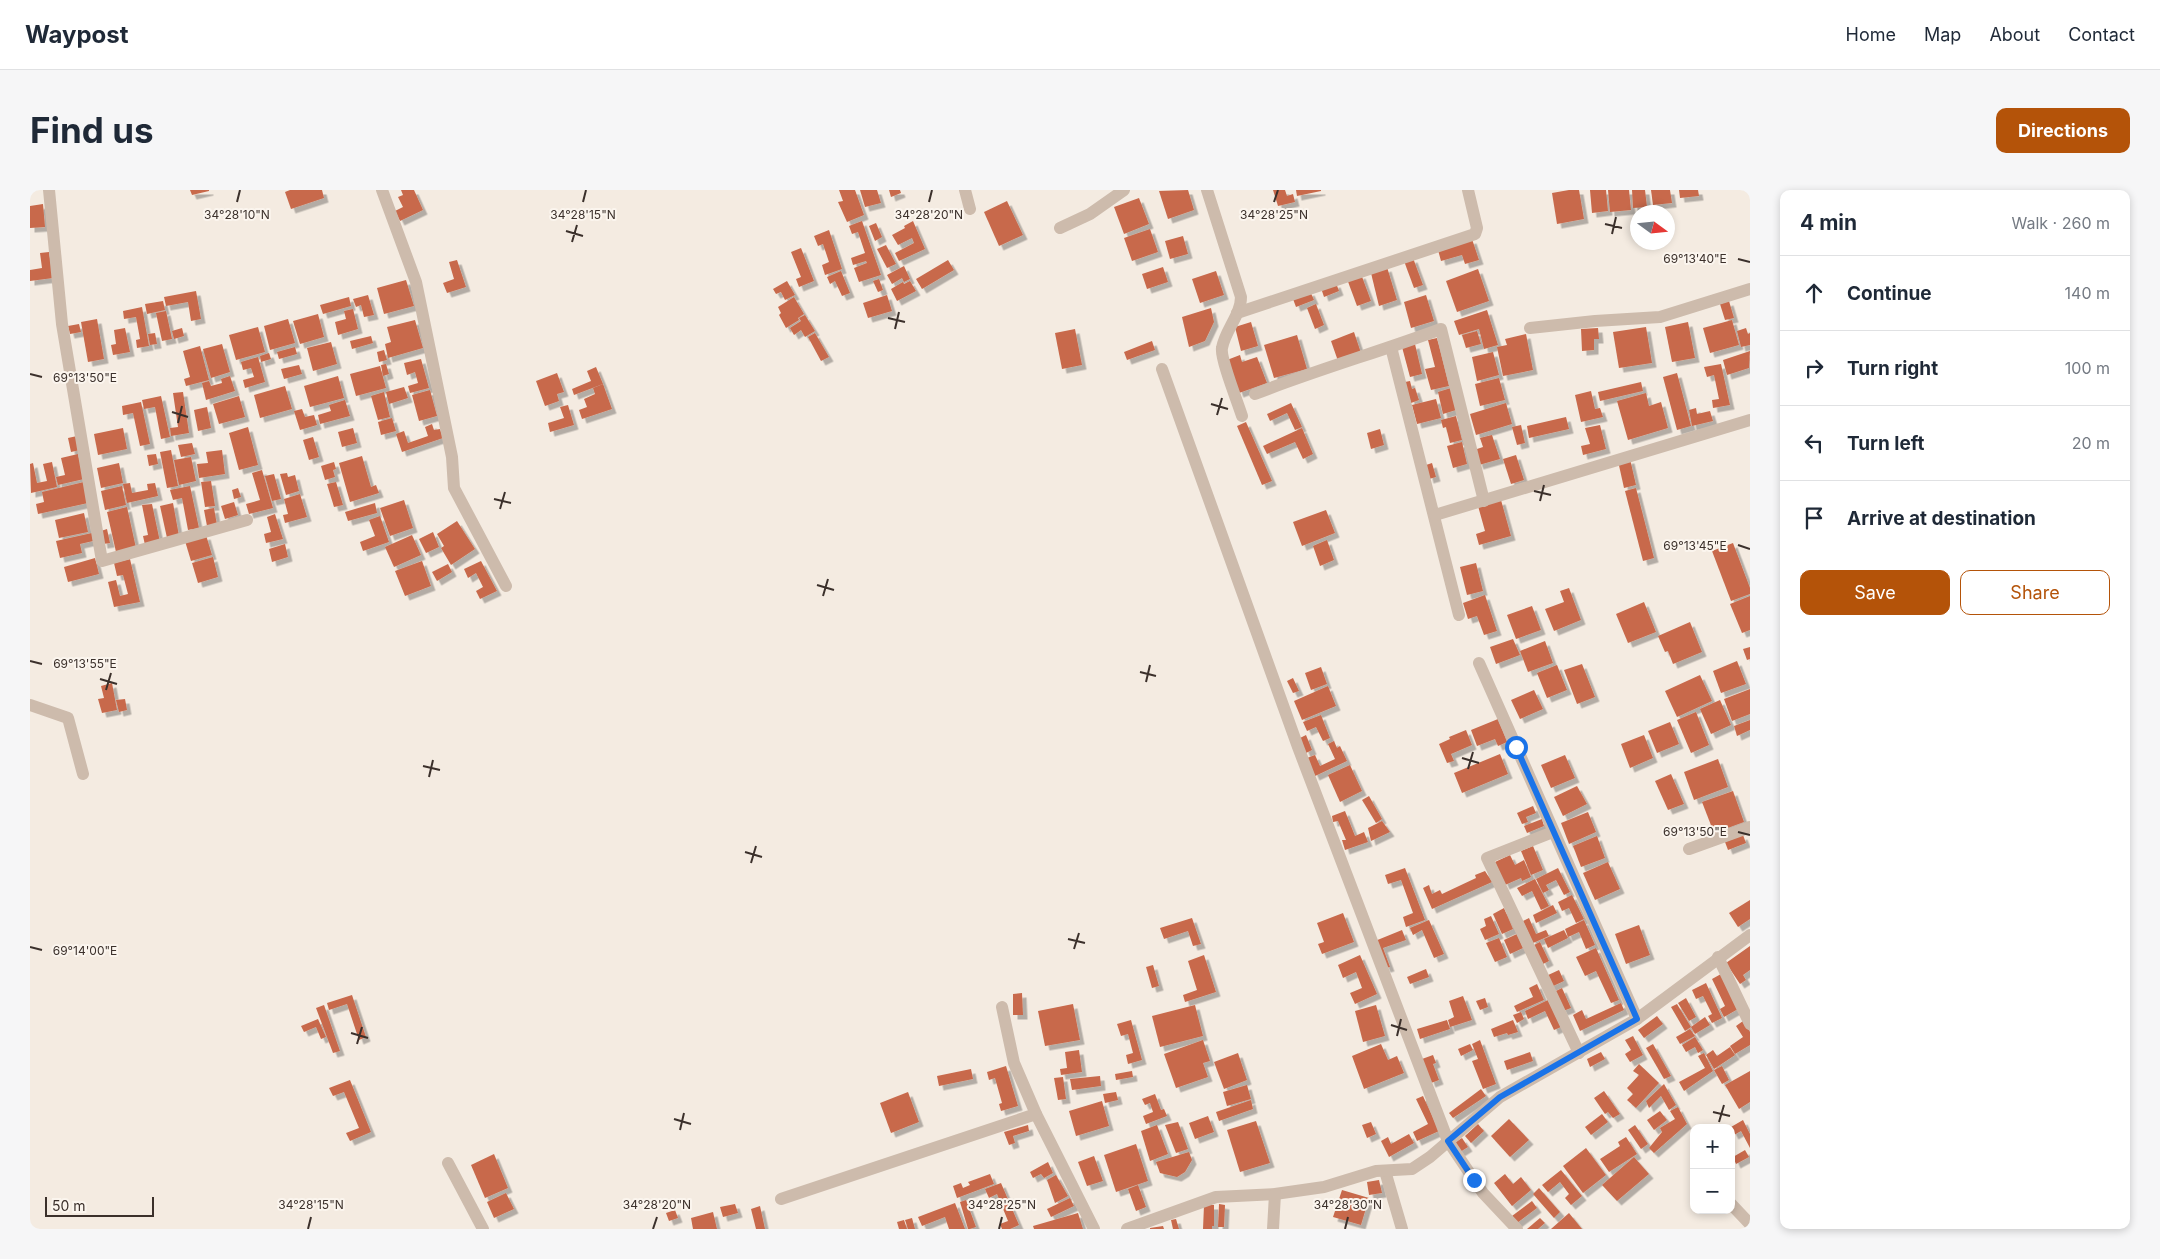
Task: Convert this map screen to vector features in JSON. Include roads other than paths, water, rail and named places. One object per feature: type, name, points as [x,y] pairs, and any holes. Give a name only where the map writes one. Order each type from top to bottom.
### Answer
[{"type":"street","points":[[49,190],[62,324],[102,561],[247,520]]},
{"type":"street","points":[[382,190],[416,282],[452,457],[454,488],[506,586]]},
{"type":"street","points":[[965,190],[970,209]]},
{"type":"street","points":[[1060,228],[1090,214],[1124,190]]},
{"type":"street","points":[[1207,190],[1241,297],[1241,305],[1227,331],[1221,350],[1242,416]]},
{"type":"street","points":[[1237,313],[1475,234],[1477,228],[1468,190]]},
{"type":"street","points":[[1530,328],[1594,321],[1660,317],[1750,289]]},
{"type":"street","points":[[1255,394],[1302,375],[1441,329],[1484,501]]},
{"type":"street","points":[[1391,347],[1459,615]]},
{"type":"street","points":[[1162,369],[1298,747],[1448,1141],[1483,1193],[1517,1229]]},
{"type":"street","points":[[1435,515],[1750,420]]},
{"type":"street","points":[[1479,662],[1637,1019]]},
{"type":"street","points":[[30,704],[68,718],[83,774]]},
{"type":"street","points":[[1690,849],[1750,827]]},
{"type":"street","points":[[1553,832],[1487,858],[1579,1053]]},
{"type":"street","points":[[1128,1229],[1216,1197],[1274,1194],[1324,1187],[1376,1171],[1412,1169],[1500,1097],[1637,1019],[1750,935]]},
{"type":"street","points":[[1718,957],[1750,1024]]},
{"type":"street","points":[[1002,1007],[1014,1063],[1036,1114],[1094,1229]]},
{"type":"street","points":[[781,1199],[1036,1114]]},
{"type":"street","points":[[448,1163],[483,1229]]},
{"type":"street","points":[[1385,1171],[1402,1229]]},
{"type":"street","points":[[1273,1229],[1274,1194]]},
{"type":"street","points":[[1735,1208],[1750,1224]]}]
